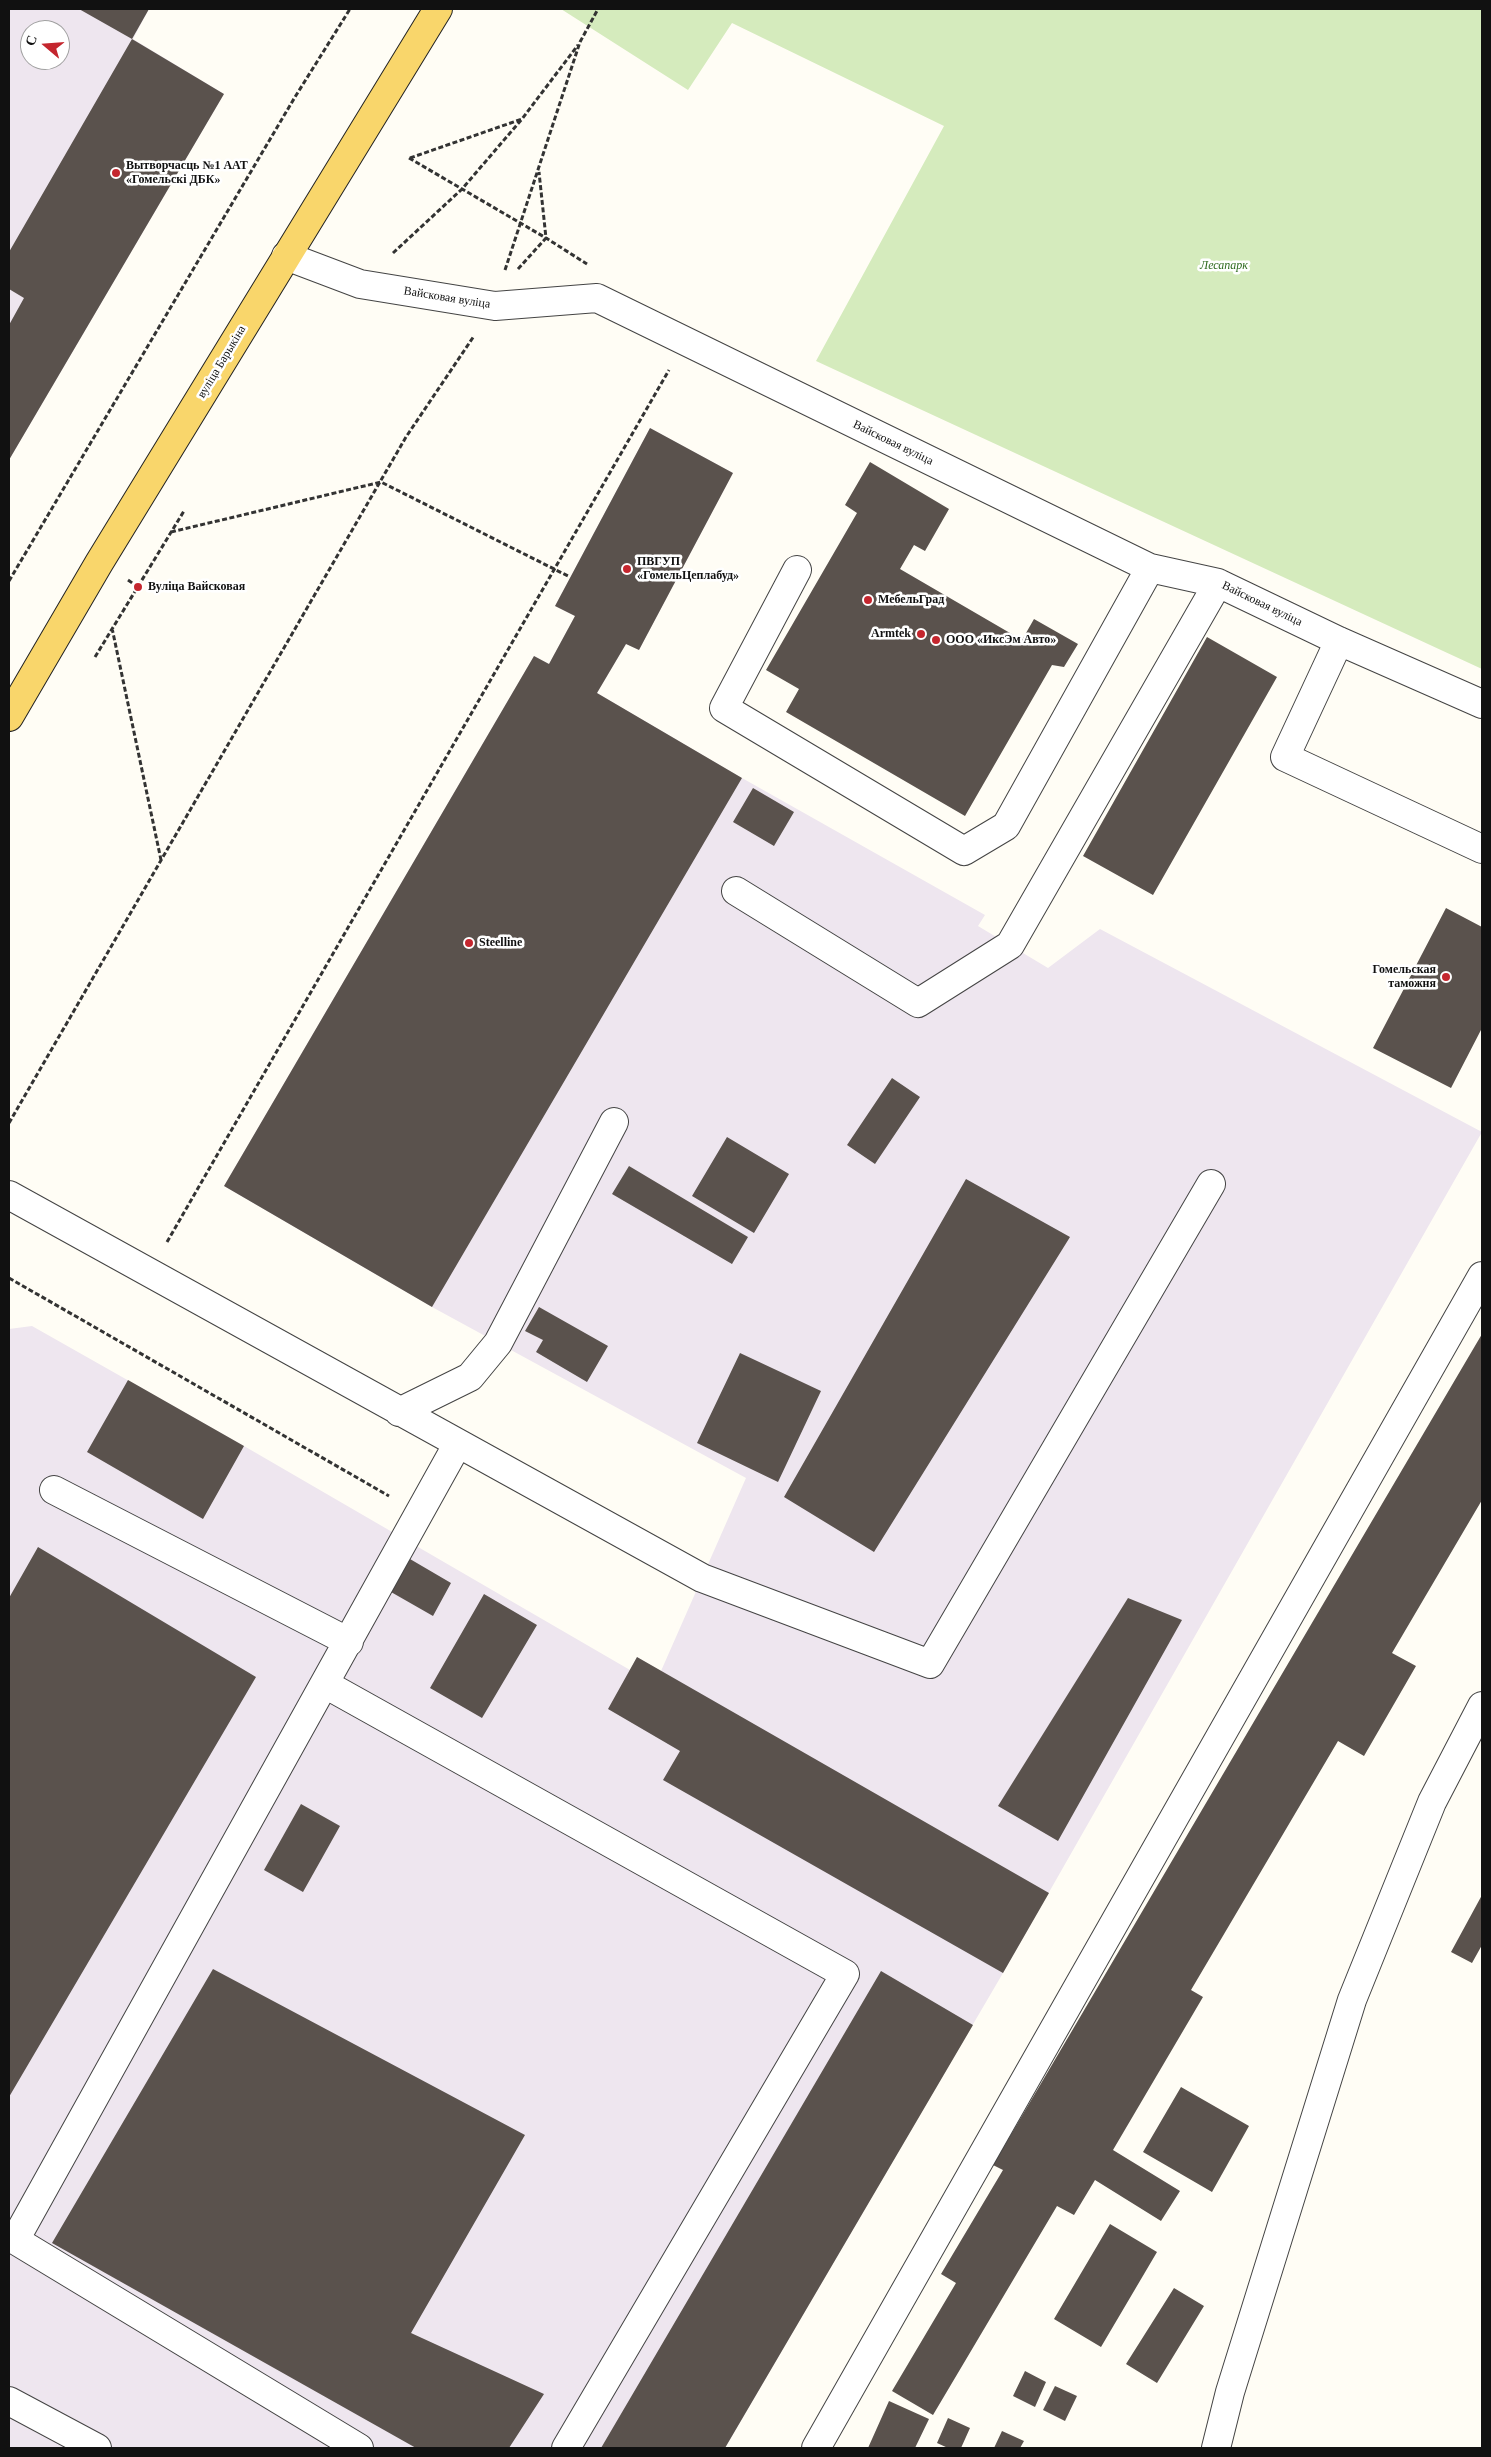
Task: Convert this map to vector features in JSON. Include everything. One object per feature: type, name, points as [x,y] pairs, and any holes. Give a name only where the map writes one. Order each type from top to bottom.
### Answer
[{"type":"main road","name":"вуліца Барыкіна","points":[[9,717],[99,563],[438,9]]},
{"type":"street","name":"Вайсковая вуліца","points":[[286,256],[360,284],[497,297],[597,298],[1150,568],[1218,583],[1340,641],[1482,704]]},
{"type":"street","points":[[797,570],[724,708],[964,851],[1006,826],[1150,568]]},
{"type":"street","points":[[736,891],[918,1003],[1010,945],[1218,583]]},
{"type":"street","points":[[1340,641],[1284,758],[1482,849]]},
{"type":"street","points":[[399,1412],[470,1377],[498,1343],[614,1122]]},
{"type":"street","points":[[9,1195],[457,1445],[702,1578],[930,1664],[1211,1184]]},
{"type":"street","points":[[816,2448],[1482,1276]]},
{"type":"street","points":[[359,2448],[15,2240],[457,1445]]},
{"type":"street","points":[[54,1490],[349,1642]]},
{"type":"street","points":[[325,1684],[845,1974],[566,2448]]},
{"type":"street","points":[[1216,2448],[1230,2392],[1352,2000],[1432,1802],[1482,1706]]},
{"type":"street","points":[[9,2401],[97,2448]]},
{"type":"path","points":[[9,581],[295,97],[350,9]]},
{"type":"path","points":[[360,284],[462,189],[522,119],[580,42],[598,9]]},
{"type":"path","points":[[497,297],[519,224],[539,171],[580,42]]},
{"type":"path","points":[[522,119],[409,158],[519,224],[546,238],[593,268]]},
{"type":"path","points":[[9,1123],[406,437],[497,297],[546,238],[539,171]]},
{"type":"path","points":[[149,1273],[686,342]]},
{"type":"path","points":[[171,532],[381,482],[570,577]]},
{"type":"path","points":[[95,657],[184,511]]},
{"type":"path","points":[[112,628],[161,861]]},
{"type":"path","points":[[9,1278],[420,1514]]},
{"type":"shaded area","name":"Вытворчасць №1 ААТ «Гомельскі ДБК»","points":[[9,9],[149,9],[133,39],[224,94],[9,460]]},
{"type":"shaded area","points":[[650,428],[733,473],[639,650],[626,644],[597,693],[742,778],[985,915],[978,926],[1048,968],[1100,929],[1482,1132],[1003,1973],[725,2448],[9,2448],[9,1329],[32,1326],[244,1446],[630,1670],[637,1657],[661,1671],[746,1478],[432,1307],[224,1186],[534,656],[549,664],[575,616],[555,606]]},
{"type":"green space","name":"Лесапарк","points":[[561,9],[1482,9],[1482,669],[816,361],[944,126],[732,23],[688,90]]},
{"type":"building","points":[[79,9],[149,9],[132,39]]},
{"type":"building","name":"Вытворчасць №1 ААТ «Гомельскі ДБК»","points":[[132,39],[224,94],[9,460],[9,325],[24,298],[9,289],[9,252]]},
{"type":"building","points":[[650,428],[733,473],[639,650],[626,644],[597,693],[742,778],[432,1307],[224,1186],[534,656],[549,664],[575,616],[555,606]]},
{"type":"building","points":[[870,462],[949,509],[925,551],[914,545],[900,569],[1022,640],[1034,619],[1078,644],[1064,667],[1052,665],[965,816],[786,712],[799,689],[766,670],[857,513],[845,505]]},
{"type":"building","points":[[1207,637],[1277,677],[1153,895],[1083,856]]},
{"type":"building","points":[[753,788],[794,812],[774,846],[733,822]]},
{"type":"building","name":"Гомельская таможня","points":[[1446,908],[1482,927],[1482,1028],[1451,1088],[1373,1048]]},
{"type":"building","points":[[892,1078],[920,1097],[875,1164],[847,1145]]},
{"type":"building","points":[[727,1137],[789,1174],[754,1233],[692,1196]]},
{"type":"building","points":[[629,1166],[748,1237],[732,1264],[612,1194]]},
{"type":"building","points":[[966,1179],[1070,1237],[874,1552],[784,1497]]},
{"type":"building","points":[[539,1307],[608,1346],[587,1382],[536,1352],[543,1340],[525,1331]]},
{"type":"building","points":[[1482,1334],[1482,1500],[1392,1653],[1416,1666],[1364,1756],[1338,1741],[1191,1990],[1203,1997],[1113,2150],[1180,2191],[1161,2221],[1095,2180],[1074,2215],[1057,2206],[933,2415],[892,2391],[956,2283],[941,2274],[1003,2170],[993,2165]]},
{"type":"building","points":[[740,1353],[821,1391],[778,1482],[697,1443]]},
{"type":"building","points":[[128,1380],[244,1446],[203,1519],[87,1452]]},
{"type":"building","points":[[38,1547],[256,1677],[9,2097],[9,1598]]},
{"type":"building","points":[[410,1559],[451,1583],[433,1616],[391,1592]]},
{"type":"building","points":[[484,1594],[537,1625],[482,1718],[430,1688]]},
{"type":"building","points":[[1128,1598],[1182,1620],[1058,1841],[998,1806]]},
{"type":"building","points":[[637,1657],[1049,1893],[1003,1973],[663,1780],[680,1751],[608,1709]]},
{"type":"building","points":[[301,1804],[340,1826],[303,1892],[264,1870]]},
{"type":"building","points":[[1482,1895],[1482,1945],[1472,1963],[1451,1952]]},
{"type":"building","points":[[213,1969],[525,2135],[411,2333],[544,2394],[509,2448],[416,2448],[52,2243]]},
{"type":"building","points":[[881,1971],[973,2025],[725,2448],[601,2448]]},
{"type":"building","points":[[1181,2087],[1249,2126],[1212,2192],[1143,2152]]},
{"type":"building","points":[[1110,2224],[1157,2252],[1101,2347],[1054,2319]]},
{"type":"building","points":[[1174,2288],[1204,2306],[1157,2383],[1126,2364]]},
{"type":"building","points":[[1025,2371],[1046,2382],[1035,2407],[1013,2396]]},
{"type":"building","points":[[1055,2386],[1077,2396],[1065,2421],[1043,2410]]},
{"type":"building","points":[[889,2401],[929,2419],[915,2448],[868,2448]]},
{"type":"building","points":[[948,2418],[970,2428],[961,2448],[948,2448],[937,2443]]},
{"type":"building","points":[[1002,2431],[1024,2441],[1020,2448],[994,2448]]},
{"type":"place","name":"Вытворчасць №1 ААТ «Гомельскі ДБК»","points":[[116,173]]},
{"type":"place","name":"ПВГУП «ГомельЦеплабуд»","points":[[627,569]]},
{"type":"place","name":"Вуліца Вайсковая","points":[[138,587]]},
{"type":"place","name":"МебельГрад","points":[[868,600]]},
{"type":"place","name":"Armtek","points":[[921,634]]},
{"type":"place","name":"ООО «ИксЭм Авто»","points":[[936,640]]},
{"type":"place","name":"Steelline","points":[[469,943]]},
{"type":"place","name":"Гомельская таможня","points":[[1446,977]]}]
